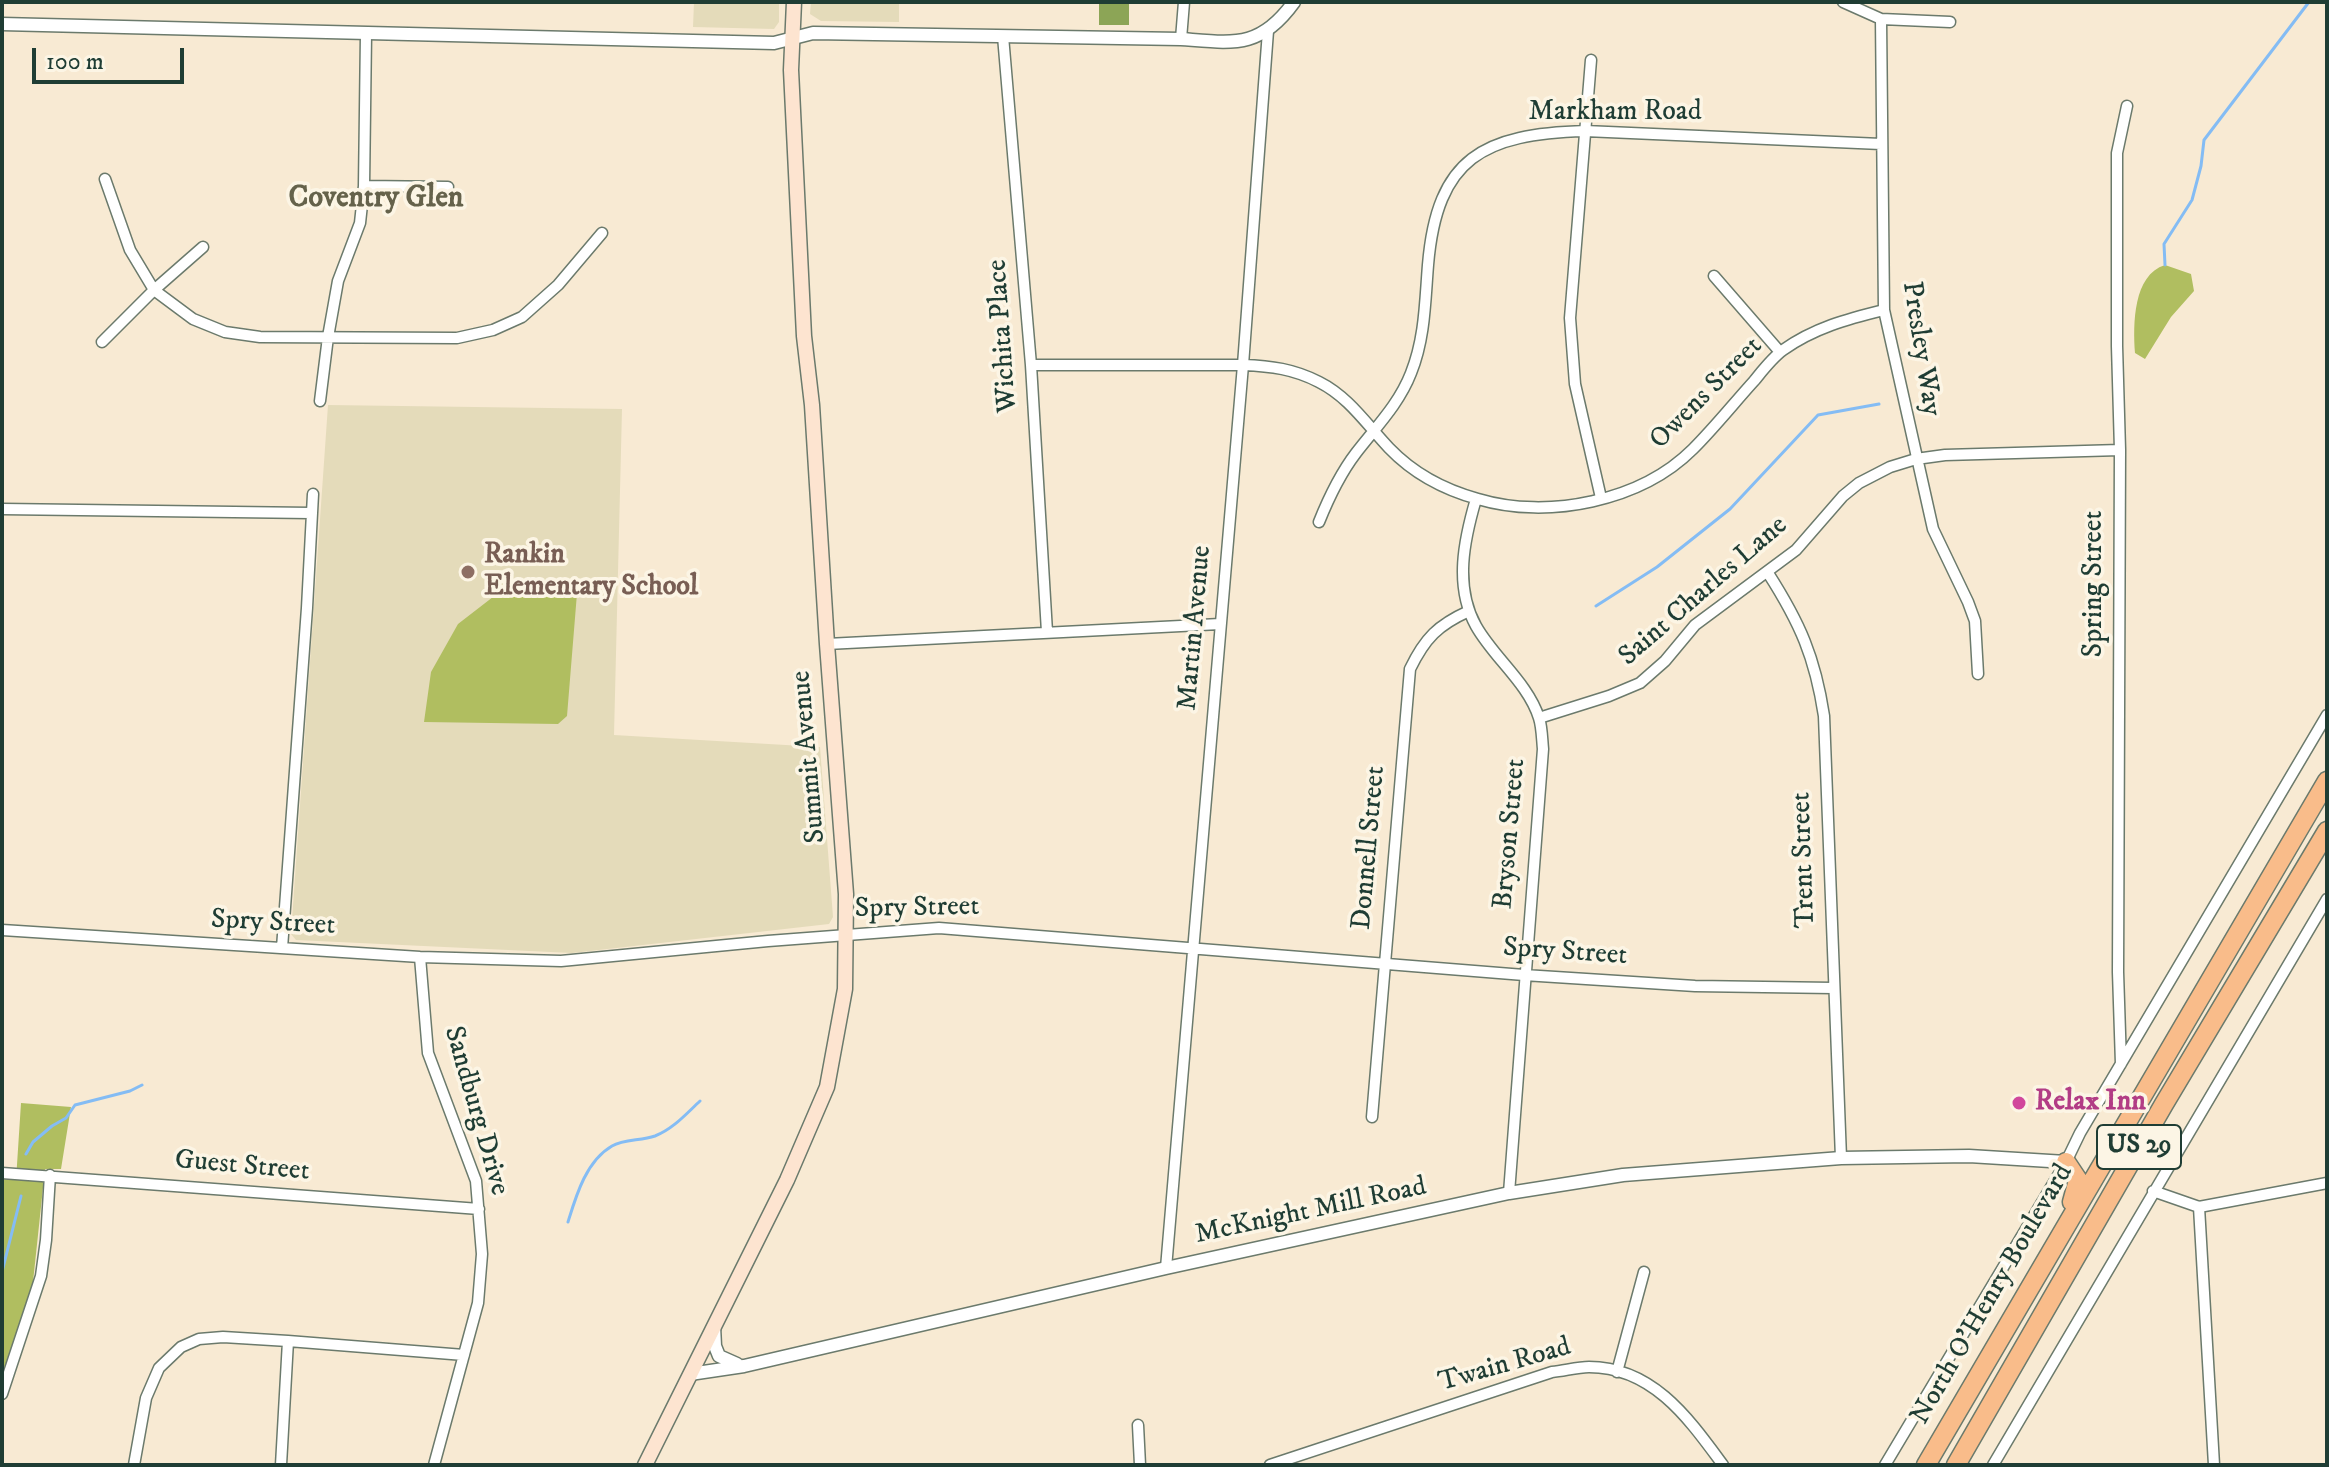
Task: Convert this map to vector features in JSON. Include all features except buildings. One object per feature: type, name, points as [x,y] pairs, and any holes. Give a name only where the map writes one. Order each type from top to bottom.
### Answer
[{"type":"highway","name":"North O'Henry Boulevard","points":[[1926,1465],[2327,781]]},
{"type":"highway","name":"North O'Henry Boulevard","points":[[1956,1465],[2164,1104],[2327,831]]},
{"type":"highway","points":[[2066,1162],[2091,1163],[2108,1155]]},
{"type":"highway","points":[[2066,1162],[2078,1180],[2068,1220]]},
{"type":"main road","name":"Summit Avenue","points":[[645,1465],[787,1180],[827,1087],[842,1019],[848,934],[812,405],[804,336],[791,40],[794,2]]},
{"type":"street","points":[[1181,39],[1184,2]]},
{"type":"street","points":[[2,24],[774,43],[813,33],[1181,39],[1237,43],[1268,31],[1294,2]]},
{"type":"street","points":[[1843,2],[1881,19],[1950,22]]},
{"type":"street","name":"Presley Way","points":[[1881,19],[1884,310],[1933,529],[1975,621],[1978,674]]},
{"type":"street","name":"Martin Avenue","points":[[1166,1268],[1243,365],[1268,31]]},
{"type":"street","points":[[320,401],[338,281],[360,223],[364,186],[366,34]]},
{"type":"street","name":"Wichita Place","points":[[1003,36],[1031,365],[1047,632]]},
{"type":"street","points":[[1591,60],[1570,318],[1577,396],[1601,498]]},
{"type":"street","name":"Spring Street","points":[[2121,1064],[2117,153],[2127,106]]},
{"type":"street","name":"Markham Road","points":[[1319,522],[1340,476],[1398,400],[1411,374],[1421,341],[1432,230],[1452,177],[1493,145],[1543,132],[1585,131],[1881,144]]},
{"type":"street","points":[[105,179],[130,250],[154,290],[193,319],[225,332],[260,337],[457,338],[493,330],[522,317],[558,285],[602,233]]},
{"type":"street","points":[[364,186],[448,187]]},
{"type":"street","points":[[102,342],[203,247]]},
{"type":"street","points":[[1714,276],[1780,352]]},
{"type":"street","name":"Owens Street","points":[[1031,365],[1275,366],[1321,383],[1342,398],[1390,449],[1426,478],[1476,499],[1500,505],[1553,507],[1634,489],[1662,473],[1692,451],[1780,352],[1815,330],[1884,310]]},
{"type":"street","name":"Saint Charles Lane","points":[[1539,718],[1640,683],[1665,661],[1695,625],[1796,550],[1816,525],[1859,483],[1890,467],[1945,455],[2120,450]]},
{"type":"street","points":[[282,948],[313,494]]},
{"type":"street","points":[[1476,499],[1464,540],[1463,573],[1469,611],[1477,628],[1524,689],[1539,718]]},
{"type":"street","points":[[2,509],[311,513]]},
{"type":"street","name":"Trent Street","points":[[1768,573],[1802,632],[1819,685],[1824,716],[1841,1158]]},
{"type":"street","name":"Donnell Street","points":[[1372,1117],[1410,669],[1422,644],[1447,621],[1469,611]]},
{"type":"street","points":[[827,644],[1220,624]]},
{"type":"street","name":"North O'Henry Boulevard","points":[[1885,1465],[2327,715]]},
{"type":"street","name":"Bryson Street","points":[[1509,1193],[1543,749],[1539,718]]},
{"type":"street","points":[[1993,1465],[2327,899]]},
{"type":"street","name":"Spry Street","points":[[2,930],[420,957],[583,961],[848,934],[939,928],[1524,975],[1695,986],[1833,988]]},
{"type":"street","name":"Sandburg Drive","points":[[420,957],[428,1053],[476,1181],[482,1254],[478,1303],[434,1465]]},
{"type":"street","name":"McKnight Mill Road","points":[[690,1374],[744,1366],[1166,1268],[1509,1193],[1623,1175],[1841,1158],[1951,1157],[2066,1162]]},
{"type":"street","name":"Guest Street","points":[[2,1173],[479,1209]]},
{"type":"street","points":[[2,1394],[41,1276],[50,1175]]},
{"type":"street","points":[[2153,1191],[2199,1207],[2327,1183]]},
{"type":"street","points":[[2199,1207],[2214,1465]]},
{"type":"street","points":[[1617,1372],[1644,1272]]},
{"type":"street","points":[[714,1326],[719,1356],[744,1366]]},
{"type":"street","points":[[134,1465],[146,1398],[159,1368],[181,1347],[199,1339],[223,1337],[464,1355]]},
{"type":"street","points":[[281,1465],[288,1341]]},
{"type":"street","name":"Twain Road","points":[[1270,1465],[1552,1372],[1590,1367],[1617,1372],[1661,1392],[1685,1414],[1723,1465]]},
{"type":"street","points":[[1138,1425],[1140,1465]]},
{"type":"shaded area","points":[[694,2],[779,2],[779,22],[774,29],[693,27]]},
{"type":"shaded area","points":[[811,2],[899,2],[899,22],[821,21],[810,14]]},
{"type":"shaded area","name":"Rankin Elementary School","points":[[328,405],[622,409],[614,735],[820,747],[833,917],[829,924],[572,953],[296,940],[291,934]]},
{"type":"green space","points":[[1099,2],[1129,2],[1129,25],[1099,25]]},
{"type":"green space","points":[[2165,265],[2191,274],[2194,291],[2171,317],[2145,359],[2135,353],[2137,302],[2147,279],[2154,270]]},
{"type":"green space","points":[[540,579],[578,581],[567,716],[558,724],[424,722],[431,672],[458,624],[502,590]]},
{"type":"green space","points":[[21,1103],[71,1107],[61,1169],[45,1169],[33,1282],[2,1375],[2,1179],[16,1180]]},
{"type":"waterway","points":[[2165,265],[2164,244],[2192,200],[2204,140],[2309,2]]},
{"type":"waterway","points":[[1596,606],[1657,567],[1730,509],[1818,415],[1879,404]]},
{"type":"waterway","points":[[26,1154],[33,1142],[66,1118],[75,1105],[142,1085]]},
{"type":"waterway","points":[[568,1222],[583,1180],[603,1153],[617,1144],[662,1133],[700,1101]]},
{"type":"waterway","points":[[2,1272],[21,1196]]},
{"type":"place","name":"Rankin Elementary School","points":[[468,572]]},
{"type":"place","name":"Relax Inn","points":[[2019,1103]]},
{"type":"district","name":"Coventry Glen","points":[[376,200]]}]
